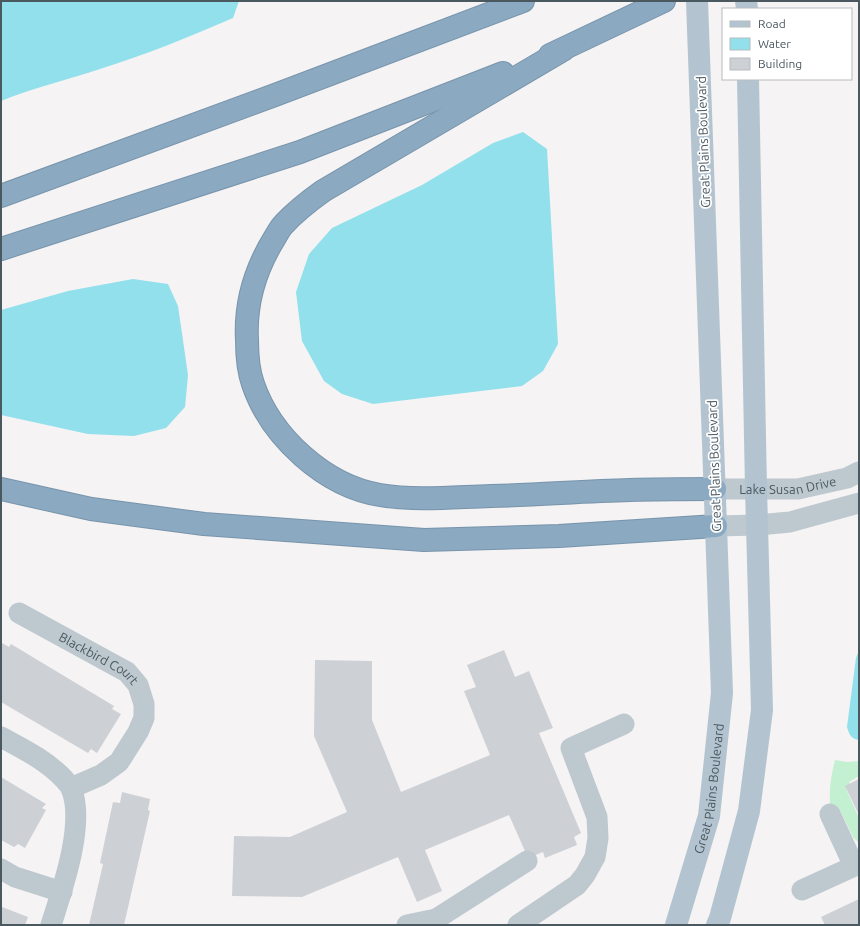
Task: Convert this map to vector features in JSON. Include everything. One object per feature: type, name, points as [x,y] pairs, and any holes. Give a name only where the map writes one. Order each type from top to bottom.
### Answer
[{"type":"highway","points":[[1,196],[275,95],[523,1]]},
{"type":"highway","points":[[664,1],[563,50],[323,190],[302,205],[282,225],[264,256],[255,277],[249,299],[246,321],[247,353],[253,383],[266,411],[284,437],[298,452],[314,465],[346,485],[379,495],[415,498],[629,490],[715,489]]},
{"type":"highway","points":[[1,250],[300,152],[563,50]]},
{"type":"highway","points":[[1,489],[91,509],[204,524],[424,540],[559,536],[716,526]]},
{"type":"main road","name":"Great Plains Boulevard","points":[[676,925],[709,816],[722,694],[697,1]]},
{"type":"main road","points":[[717,925],[749,811],[762,710],[748,80]]},
{"type":"street","name":"Lake Susan Drive","points":[[715,489],[798,489],[847,478],[859,472]]},
{"type":"street","points":[[716,526],[758,525],[790,522],[859,503]]},
{"type":"street","name":"Blackbird Court","points":[[19,613],[127,672],[138,685],[144,704],[144,718],[138,732],[119,762],[101,775],[71,788]]},
{"type":"street","points":[[518,925],[576,885],[585,875],[595,857],[598,838],[597,817],[571,748],[624,724]]},
{"type":"street","points":[[1,736],[39,758],[58,773],[71,788],[75,803],[75,836],[62,892],[51,925]]},
{"type":"street","points":[[802,890],[857,865],[830,814]]},
{"type":"street","points":[[407,925],[437,922],[527,861]]},
{"type":"street","points":[[1,869],[15,877],[62,892]]},
{"type":"green space","points":[[835,760],[847,762],[859,761],[859,776],[849,782],[851,786],[846,789],[859,818],[859,843],[853,837],[840,810],[836,812],[831,809],[830,784]]},
{"type":"water","points":[[1,1],[239,1],[233,18],[200,32],[134,58],[1,101]]},
{"type":"water","points":[[523,132],[547,149],[558,344],[543,371],[522,386],[373,404],[342,394],[324,381],[302,341],[296,292],[309,254],[332,228],[422,185],[493,143]]},
{"type":"water","points":[[133,279],[168,284],[178,306],[188,375],[185,407],[166,428],[134,436],[88,434],[1,415],[1,310],[68,291]]},
{"type":"water","points":[[859,650],[859,740],[854,739],[851,736],[847,727],[856,658]]},
{"type":"building","points":[[2,643],[9,647],[11,644],[114,706],[112,709],[121,714],[97,753],[91,749],[88,753],[1,702]]},
{"type":"building","points":[[504,650],[515,677],[529,671],[553,728],[539,733],[581,833],[574,837],[577,845],[545,858],[543,852],[528,858],[509,815],[425,850],[442,891],[417,902],[398,857],[302,897],[232,896],[234,836],[290,837],[347,812],[314,736],[315,660],[372,661],[372,720],[401,792],[490,755],[464,691],[476,687],[467,665]]},
{"type":"building","points":[[1,777],[46,804],[42,808],[46,810],[25,848],[18,844],[14,847],[1,840]]},
{"type":"building","points":[[859,779],[859,815],[845,786]]},
{"type":"building","points":[[122,792],[150,799],[148,810],[150,811],[124,925],[89,925],[103,864],[100,863],[113,802],[120,803]]},
{"type":"building","points":[[859,899],[859,925],[825,925],[821,917]]},
{"type":"building","points":[[2,907],[28,917],[25,925],[1,925]]}]
